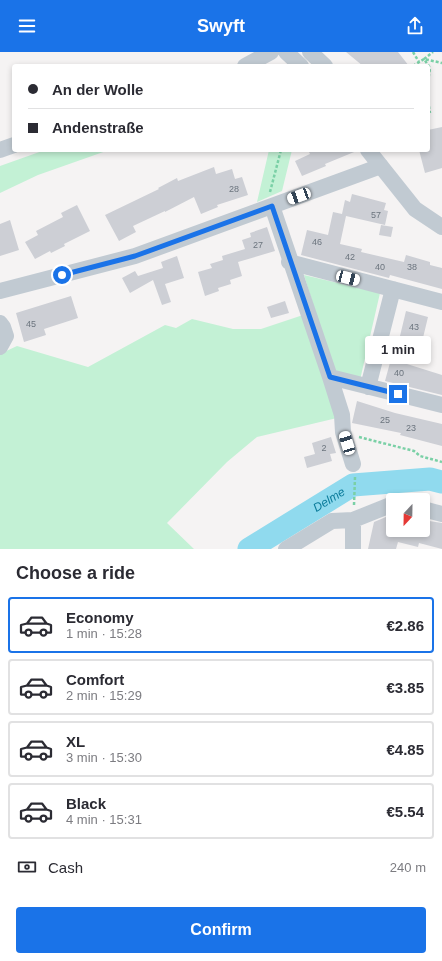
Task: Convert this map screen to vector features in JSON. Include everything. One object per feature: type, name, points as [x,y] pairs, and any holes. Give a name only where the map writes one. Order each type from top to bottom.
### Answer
[{"type":"street","points":[[249,64],[271,52]]},
{"type":"street","points":[[286,52],[299,64]]},
{"type":"street","points":[[310,52],[323,64]]},
{"type":"street","points":[[0,150],[12,147]]},
{"type":"street","points":[[372,152],[382,158],[391,180],[415,208],[442,227]]},
{"type":"street","points":[[1,294],[135,256],[272,206],[382,158]]},
{"type":"street","points":[[272,206],[289,262],[342,415],[344,432],[354,469]]},
{"type":"street","points":[[289,262],[442,302]]},
{"type":"street","points":[[368,387],[393,289]]},
{"type":"street","points":[[0,324],[4,327],[6,336],[0,347]]},
{"type":"street","points":[[330,377],[442,405]]},
{"type":"street","points":[[286,549],[332,521],[353,520],[386,507]]},
{"type":"street","points":[[430,511],[442,514]]},
{"type":"street","points":[[353,520],[353,549]]},
{"type":"path","points":[[413,52],[420,62]]},
{"type":"path","points":[[416,64],[434,52]]},
{"type":"path","points":[[424,59],[442,63]]},
{"type":"path","points":[[424,59],[427,64]]},
{"type":"path","points":[[272,206],[270,193],[280,152]]},
{"type":"path","points":[[344,432],[414,451],[420,456],[442,462]]},
{"type":"path","points":[[354,469],[355,495]]},
{"type":"green space","points":[[39,152],[103,152],[38,175],[0,193],[0,166]]},
{"type":"green space","points":[[269,152],[292,152],[282,191],[257,202]]},
{"type":"green space","points":[[304,275],[380,293],[360,380],[335,374]]},
{"type":"green space","points":[[303,315],[337,418],[257,437],[227,462],[167,523],[194,549],[0,549],[0,354],[17,346],[88,367],[165,325],[176,328],[192,319],[233,329],[261,329]]},
{"type":"building","points":[[346,52],[398,52],[407,64],[361,64]]},
{"type":"building","points":[[442,127],[442,168],[425,173],[420,152],[430,152],[430,130]]},
{"type":"building","points":[[309,152],[354,152],[325,164],[326,166],[302,176],[295,161],[310,154]]},
{"type":"building","points":[[214,167],[216,174],[232,169],[235,179],[242,177],[248,195],[217,205],[218,207],[201,214],[194,197],[133,226],[136,232],[119,241],[105,215],[159,189],[158,188],[177,178],[178,181]]},
{"type":"building","points":[[352,194],[386,203],[384,210],[388,211],[385,225],[346,216],[340,244],[362,249],[361,252],[404,262],[406,255],[430,262],[430,265],[442,268],[442,289],[390,275],[389,278],[301,255],[307,230],[328,235],[333,212],[342,214],[345,200],[350,202]]},
{"type":"building","points":[[77,205],[90,231],[64,244],[65,246],[51,253],[50,251],[35,259],[25,242],[38,235],[36,231],[63,217],[61,213]]},
{"type":"building","points":[[10,220],[19,250],[0,256],[0,224]]},
{"type":"building","points":[[381,225],[393,227],[391,237],[379,235]]},
{"type":"building","points":[[267,227],[275,251],[238,262],[242,276],[230,280],[231,284],[218,288],[219,291],[205,296],[198,272],[212,268],[210,264],[223,260],[222,256],[245,249],[242,240],[251,237],[250,233]]},
{"type":"building","points":[[177,256],[184,278],[165,284],[171,302],[162,305],[153,280],[130,293],[122,278],[135,271],[138,276],[163,268],[161,262]]},
{"type":"building","points":[[71,296],[78,318],[44,329],[46,335],[24,342],[16,313]]},
{"type":"building","points":[[285,301],[289,313],[271,318],[267,307]]},
{"type":"building","points":[[406,311],[428,317],[422,342],[400,336]]},
{"type":"building","points":[[391,359],[442,375],[442,395],[385,381]]},
{"type":"building","points":[[357,401],[395,413],[442,424],[442,446],[400,435],[401,433],[352,423]]},
{"type":"building","points":[[331,437],[336,453],[330,454],[332,461],[307,468],[304,457],[315,454],[312,443]]},
{"type":"building","points":[[386,517],[386,537],[430,537],[430,521],[442,523],[442,549],[419,543],[418,547],[398,542],[396,549],[368,549],[374,522]]},
{"type":"waterway","name":"Delme","points":[[249,549],[353,485],[430,479],[442,482]]},
{"type":"route","points":[[62,275],[135,256],[272,206],[289,262],[330,377],[398,394]]}]
